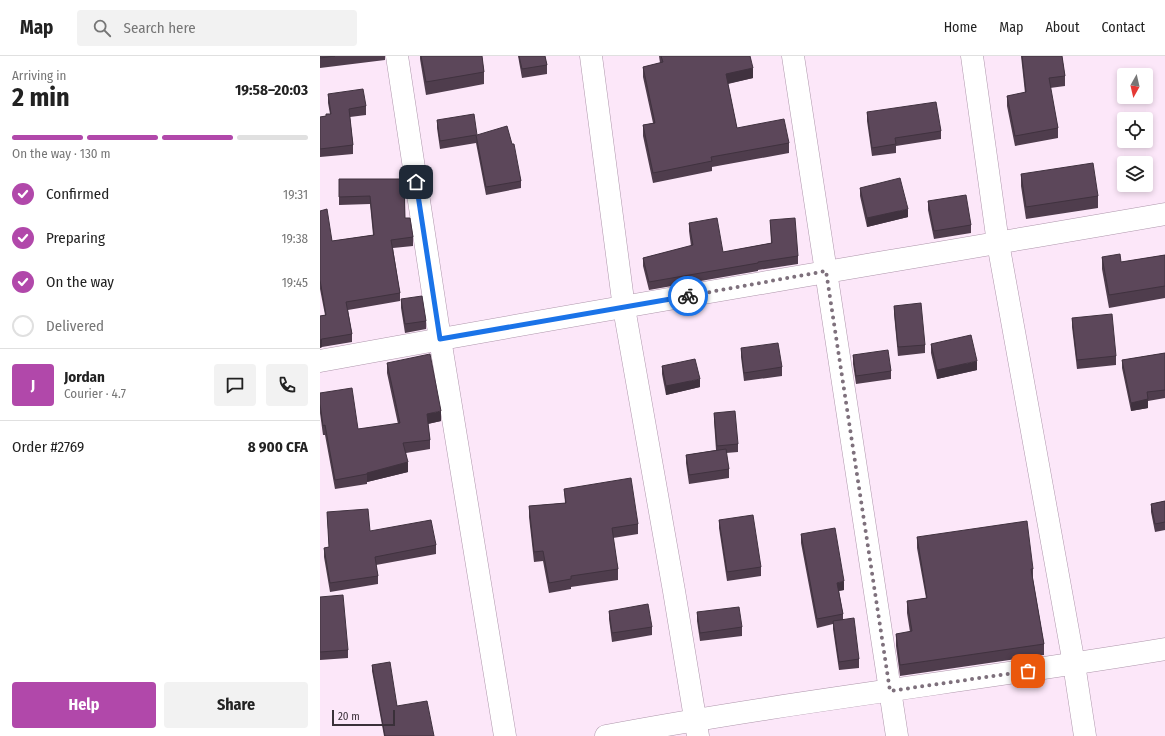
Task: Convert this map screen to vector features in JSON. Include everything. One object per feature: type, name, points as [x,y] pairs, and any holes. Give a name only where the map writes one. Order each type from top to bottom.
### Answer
[{"type":"street","points":[[397,56],[440,339],[505,736]]},
{"type":"street","points":[[591,56],[624,308],[697,728]]},
{"type":"street","points":[[793,56],[897,736]]},
{"type":"street","points":[[972,56],[998,243],[1074,664],[1085,736]]},
{"type":"street","points":[[320,361],[826,271],[1165,214]]},
{"type":"street","points":[[606,736],[697,728],[890,691],[1165,649]]},
{"type":"building","points":[[320,56],[335,56],[320,58]]},
{"type":"building","points":[[421,56],[482,56],[484,72],[426,82]]},
{"type":"building","points":[[519,56],[545,56],[547,65],[522,69]]},
{"type":"building","points":[[661,56],[750,56],[753,68],[726,74],[737,128],[784,119],[789,143],[711,157],[712,161],[653,173],[643,125],[655,123],[643,67],[663,62]]},
{"type":"building","points":[[1022,56],[1062,56],[1065,76],[1049,78],[1058,128],[1015,136],[1007,96],[1026,92]]},
{"type":"building","points":[[363,89],[366,106],[349,109],[353,145],[320,149],[320,117],[326,116],[326,114],[331,114],[328,94]]},
{"type":"building","points":[[936,102],[941,131],[895,138],[896,144],[872,148],[867,112]]},
{"type":"building","points":[[474,114],[477,135],[507,126],[512,144],[514,144],[521,181],[486,187],[476,135],[440,141],[437,120]]},
{"type":"building","points":[[1093,163],[1098,196],[1026,207],[1021,174]]},
{"type":"building","points":[[900,178],[908,209],[867,218],[860,188]]},
{"type":"building","points":[[339,179],[404,179],[405,218],[410,218],[413,237],[391,240],[400,293],[346,302],[352,334],[320,340],[320,316],[326,315],[320,280],[320,211],[327,209],[332,241],[374,235],[370,196],[339,197]]},
{"type":"building","points":[[966,195],[971,225],[934,231],[928,201]]},
{"type":"building","points":[[717,218],[723,252],[772,243],[770,220],[795,218],[798,256],[649,282],[643,258],[693,245],[689,223]]},
{"type":"building","points":[[1120,254],[1121,262],[1165,255],[1165,286],[1109,295],[1102,257]]},
{"type":"building","points":[[422,296],[426,321],[405,324],[401,299]]},
{"type":"building","points":[[921,303],[925,345],[898,347],[894,306]]},
{"type":"building","points":[[1112,314],[1116,356],[1077,360],[1072,318]]},
{"type":"building","points":[[971,335],[977,361],[937,370],[931,344]]},
{"type":"building","points":[[778,343],[782,367],[744,373],[741,348]]},
{"type":"building","points":[[888,350],[891,371],[856,376],[853,355]]},
{"type":"building","points":[[1165,353],[1165,390],[1147,392],[1148,399],[1131,403],[1122,360]]},
{"type":"building","points":[[430,354],[441,411],[427,414],[430,440],[403,443],[408,462],[367,474],[335,480],[325,425],[323,426],[320,393],[352,388],[358,429],[400,423],[387,363]]},
{"type":"building","points":[[695,359],[700,379],[666,386],[662,366]]},
{"type":"building","points":[[735,411],[738,444],[717,446],[714,413]]},
{"type":"building","points":[[726,449],[729,469],[689,475],[686,455]]},
{"type":"building","points":[[631,478],[638,524],[612,528],[618,569],[571,576],[571,579],[549,583],[543,551],[534,552],[529,506],[566,503],[564,489]]},
{"type":"building","points":[[1165,501],[1165,522],[1155,524],[1151,504]]},
{"type":"building","points":[[368,509],[370,531],[431,520],[436,545],[375,557],[378,576],[330,583],[324,548],[329,547],[327,512]]},
{"type":"building","points":[[753,515],[761,567],[727,572],[719,520]]},
{"type":"building","points":[[1027,521],[1033,569],[1031,569],[1044,644],[900,665],[896,634],[912,631],[907,601],[927,598],[917,537]]},
{"type":"building","points":[[835,528],[844,581],[837,583],[843,614],[817,619],[801,534]]},
{"type":"building","points":[[343,595],[348,650],[320,652],[320,597]]},
{"type":"building","points":[[648,604],[652,627],[612,633],[609,611]]},
{"type":"building","points":[[739,607],[742,627],[700,633],[697,612]]},
{"type":"building","points":[[854,618],[859,659],[839,662],[833,621]]},
{"type":"building","points":[[390,662],[397,706],[427,701],[434,736],[385,736],[372,665]]},
{"type":"way so far","points":[[688,296],[826,271],[890,691],[1028,671]]},
{"type":"route","points":[[416,182],[440,339],[688,296]]}]
